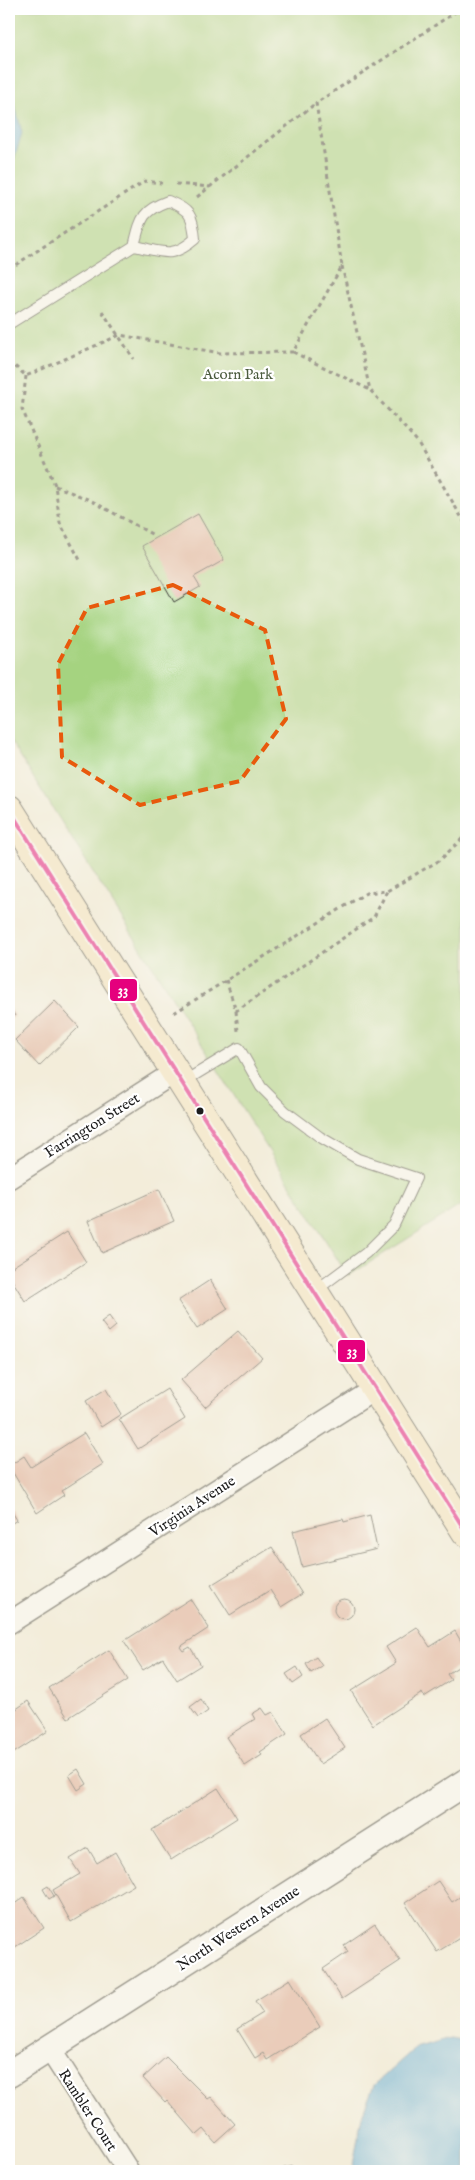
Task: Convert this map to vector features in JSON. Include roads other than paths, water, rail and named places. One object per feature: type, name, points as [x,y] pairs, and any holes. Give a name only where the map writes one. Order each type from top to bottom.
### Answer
[{"type":"main road","points":[[9,809],[466,1532]]},
{"type":"street","name":"Farrington Street","points":[[9,1178],[178,1077]]},
{"type":"street","name":"Virginia Avenue","points":[[9,1623],[375,1389]]},
{"type":"street","name":"North Western Avenue","points":[[9,2074],[466,1782]]},
{"type":"street","name":"Rambler Court","points":[[49,2048],[128,2171]]},
{"type":"lane","points":[[9,324],[134,246],[141,221],[150,208],[168,201],[184,208],[193,222],[195,239],[183,250],[168,253],[134,246]]},
{"type":"lane","points":[[178,1077],[239,1048],[262,1087],[285,1112],[320,1137],[358,1159],[416,1178],[394,1225],[366,1253],[314,1292]]},
{"type":"water","points":[[9,91],[15,105],[22,133],[14,160],[9,162]]},
{"type":"water","points":[[450,2038],[466,2041],[466,2171],[352,2171],[362,2115],[374,2085],[415,2048]]},
{"type":"park label","name":"Acorn Park","points":[[238,374]]}]
